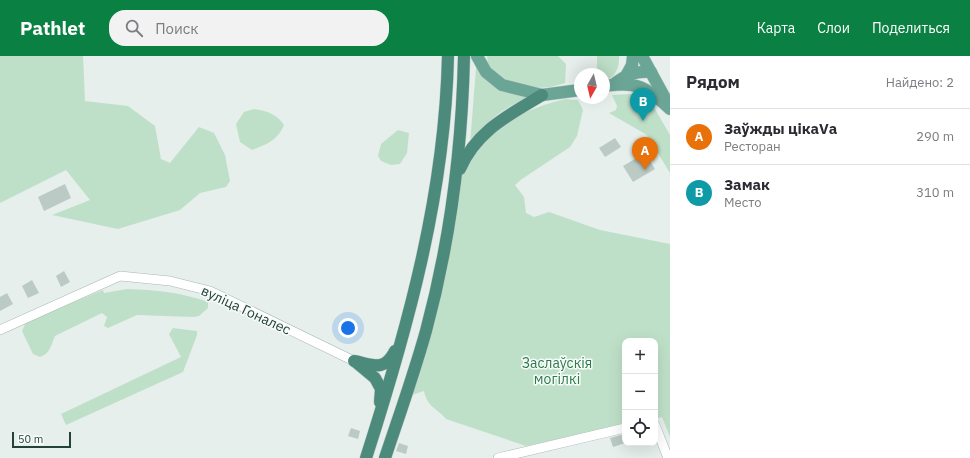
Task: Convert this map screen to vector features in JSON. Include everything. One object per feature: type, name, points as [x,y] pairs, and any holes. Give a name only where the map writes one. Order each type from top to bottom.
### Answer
[{"type":"highway","points":[[366,458],[404,334],[426,239],[445,121],[448,56]]},
{"type":"highway","points":[[386,458],[426,330],[439,278],[456,177],[464,90],[464,56]]},
{"type":"highway","points":[[456,177],[473,145],[483,134],[498,122],[542,95]]},
{"type":"highway","points":[[354,360],[378,366],[385,365],[391,359],[404,334]]},
{"type":"highway","points":[[354,360],[375,378],[381,389],[380,414]]},
{"type":"main road","points":[[477,56],[486,72],[502,85],[542,95],[574,91]]},
{"type":"main road","points":[[626,76],[632,65],[633,56]]},
{"type":"main road","points":[[642,56],[670,108]]},
{"type":"main road","points":[[610,85],[626,76],[638,72],[651,72]]},
{"type":"main road","points":[[642,87],[651,72]]},
{"type":"main road","points":[[610,86],[642,87],[653,92],[670,108]]},
{"type":"street","name":"вуліца Гоналес","points":[[0,330],[120,276],[170,281],[210,291],[354,360]]},
{"type":"street","points":[[498,458],[526,454],[622,429]]},
{"type":"street","points":[[658,433],[668,458]]},
{"type":"green space","points":[[0,56],[83,56],[85,101],[128,106],[155,126],[161,159],[170,163],[199,127],[214,133],[225,155],[230,181],[226,187],[200,193],[180,210],[118,229],[52,215],[90,200],[66,170],[0,203]]},
{"type":"green space","points":[[487,56],[558,56],[566,64],[565,83],[543,88],[520,86],[505,80],[494,72],[488,66]]},
{"type":"green space","points":[[597,56],[619,56],[618,68],[614,75],[610,78],[610,68],[597,68]]},
{"type":"green space","points":[[478,67],[531,96],[501,112],[486,125],[470,144],[476,68]]},
{"type":"green space","points":[[612,95],[640,95],[652,104],[670,135],[670,173],[647,135],[609,113],[616,110],[617,106]]},
{"type":"green space","name":"Заслаўскія могілкі","points":[[565,99],[574,100],[574,104],[580,104],[583,110],[577,136],[570,147],[515,185],[524,197],[526,213],[534,217],[549,212],[600,230],[670,244],[670,437],[662,417],[658,418],[658,338],[622,338],[622,426],[526,446],[446,419],[427,401],[424,391],[412,395],[450,247],[458,193],[465,166],[471,154],[487,135],[507,121],[542,106]]},
{"type":"green space","points":[[254,109],[271,114],[278,118],[284,125],[275,138],[267,144],[252,150],[240,142],[236,124],[244,112]]},
{"type":"green space","points":[[398,130],[409,133],[407,153],[400,164],[391,165],[381,161],[378,156],[381,144]]},
{"type":"green space","points":[[127,289],[159,291],[187,296],[208,302],[208,308],[199,316],[193,317],[137,315],[108,328],[104,326],[107,317],[102,313],[55,336],[50,349],[43,356],[40,357],[33,354],[22,331],[26,322],[103,290],[104,293]]},
{"type":"green space","points":[[173,328],[197,331],[197,335],[183,372],[66,425],[61,414],[181,357],[169,334]]},
{"type":"building","points":[[615,138],[621,147],[605,157],[599,148]]},
{"type":"building","points":[[645,153],[655,169],[633,182],[623,166]]},
{"type":"building","points":[[65,184],[71,198],[44,211],[38,197]]},
{"type":"building","points":[[64,271],[70,282],[61,287],[56,276]]},
{"type":"building","points":[[32,280],[39,293],[28,298],[22,286]]},
{"type":"building","points":[[7,293],[13,304],[0,311],[0,297]]},
{"type":"building","points":[[351,428],[360,431],[358,439],[348,436]]},
{"type":"building","points":[[622,435],[622,444],[613,447],[610,438]]},
{"type":"building","points":[[399,443],[408,446],[406,454],[396,451]]},
{"type":"place","name":"Замак","points":[[643,121]]},
{"type":"place","name":"Заўжды цікаVа","points":[[645,170]]}]
